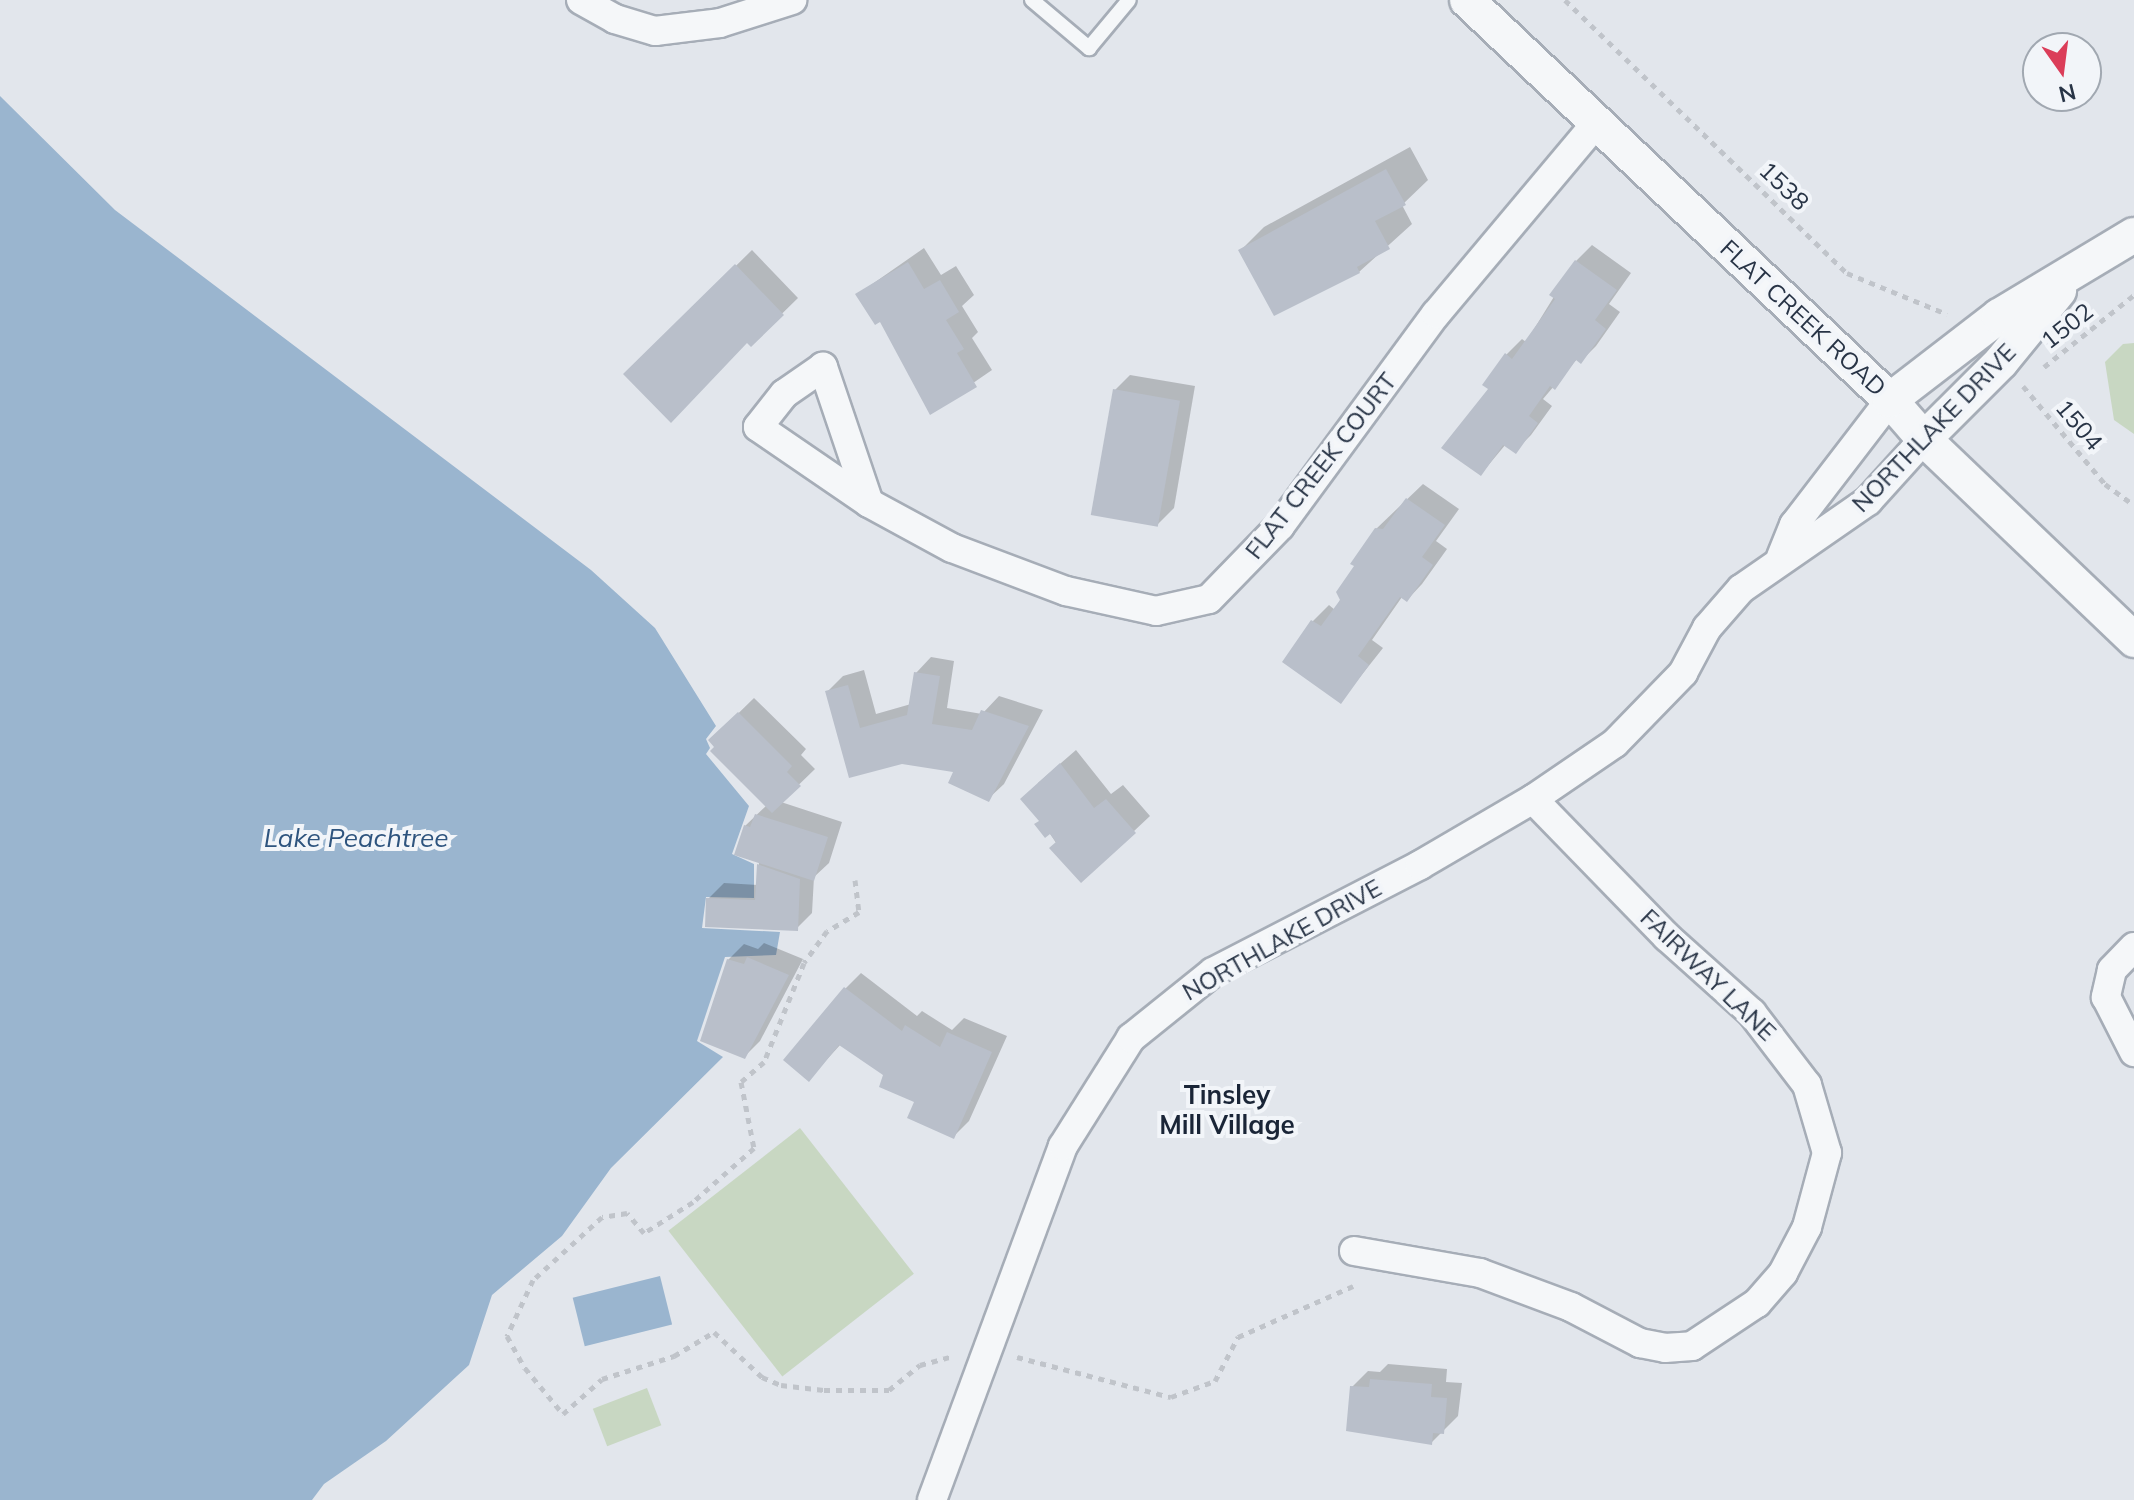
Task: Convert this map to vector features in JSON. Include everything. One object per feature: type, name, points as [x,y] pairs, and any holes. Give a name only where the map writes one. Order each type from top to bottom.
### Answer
[{"type":"street","points":[[581,0],[615,19],[655,31],[720,23],[792,0]]},
{"type":"street","name":"FLAT CREEK ROAD","points":[[1467,0],[1890,400],[1924,439],[2134,640]]},
{"type":"street","name":"FLAT CREEK COURT","points":[[869,503],[823,367],[784,394],[758,427],[869,503],[952,548],[1066,591],[1156,611],[1209,599],[1280,526],[1436,314],[1597,122]]},
{"type":"street","name":"NORTHLAKE DRIVE","points":[[1781,557],[1794,525],[1890,400],[1975,334],[2069,279],[2134,235]]},
{"type":"street","name":"NORTHLAKE DRIVE","points":[[932,1500],[1063,1146],[1131,1038],[1213,972],[1533,799],[1615,743],[1652,710],[1683,673],[1707,628],[1741,589],[1781,557],[1868,501],[1924,439],[2012,373],[2069,279]]},
{"type":"street","name":"FAIRWAY LANE","points":[[1354,1251],[1480,1273],[1571,1307],[1640,1343],[1665,1348],[1692,1346],[1757,1303],[1783,1273],[1807,1227],[1827,1153],[1807,1085],[1752,1013],[1667,937],[1533,799]]},
{"type":"street","points":[[2134,947],[2112,970],[2106,997],[2134,1052]]},
{"type":"lane","points":[[1032,0],[1089,48],[1129,0]]},
{"type":"path","name":"1538","points":[[1565,0],[1847,273],[1941,309],[1975,334]]},
{"type":"path","name":"1502","points":[[2012,373],[2134,295]]},
{"type":"path","name":"1504","points":[[2012,373],[2105,484],[2134,505]]},
{"type":"path","points":[[855,880],[859,912],[827,931],[804,963],[764,1062],[741,1082],[754,1148],[693,1202],[644,1233],[627,1213],[610,1212],[533,1280],[507,1336],[525,1368],[563,1414],[602,1379],[674,1356],[714,1332],[762,1377],[795,1387],[878,1391],[902,1383],[936,1357],[956,1355],[982,1362],[1006,1354],[1171,1397],[1215,1381],[1238,1337],[1353,1286]]},
{"type":"green space","points":[[2134,343],[2134,434],[2114,420],[2105,362],[2123,344]]},
{"type":"green space","points":[[800,1128],[914,1274],[782,1377],[668,1231]]},
{"type":"green space","points":[[647,1388],[661,1425],[607,1446],[593,1409]]},
{"type":"water","name":"Lake Peachtree","points":[[0,96],[115,210],[591,570],[655,628],[716,726],[706,739],[710,748],[706,754],[749,806],[732,854],[754,864],[754,898],[706,897],[702,928],[780,932],[776,955],[725,957],[697,1041],[723,1057],[611,1168],[562,1236],[492,1295],[469,1365],[386,1441],[324,1484],[312,1500],[0,1500]]},
{"type":"water","points":[[660,1276],[672,1325],[585,1346],[573,1298]]},
{"type":"building","points":[[1386,169],[1406,205],[1375,221],[1390,249],[1357,267],[1360,273],[1274,316],[1238,250]]},
{"type":"building","points":[[1575,260],[1617,290],[1595,320],[1606,329],[1581,364],[1576,360],[1555,390],[1550,386],[1529,416],[1538,423],[1516,454],[1503,445],[1481,476],[1441,448],[1488,389],[1482,385],[1505,353],[1512,359],[1555,299],[1549,295]]},
{"type":"building","points":[[908,262],[924,289],[940,280],[959,312],[946,320],[964,349],[957,353],[977,387],[930,415],[880,322],[875,325],[855,294]]},
{"type":"building","points":[[735,264],[784,315],[751,347],[747,343],[671,423],[623,374]]},
{"type":"building","points":[[1113,389],[1180,401],[1158,527],[1091,515]]},
{"type":"building","points":[[1406,498],[1445,525],[1422,557],[1433,565],[1407,602],[1400,597],[1358,656],[1369,665],[1341,704],[1282,662],[1311,620],[1321,626],[1340,600],[1336,592],[1354,566],[1350,564],[1375,528],[1383,529]]},
{"type":"building","points":[[914,672],[940,676],[932,724],[972,730],[981,710],[1029,726],[989,802],[948,783],[953,772],[902,764],[849,778],[825,691],[848,685],[860,728],[907,715]]},
{"type":"building","points":[[738,712],[792,766],[787,772],[801,786],[772,813],[710,751],[714,747],[708,740]]},
{"type":"building","points":[[1060,763],[1094,808],[1106,799],[1136,833],[1081,883],[1049,848],[1056,842],[1050,834],[1045,838],[1034,824],[1039,821],[1020,799]]},
{"type":"building","points":[[755,814],[828,837],[814,881],[734,855],[744,825],[750,827]]},
{"type":"building","points":[[757,864],[800,879],[798,931],[705,927],[706,898],[755,900]]},
{"type":"building","points":[[747,957],[789,975],[745,1059],[700,1041],[727,959],[744,964]]},
{"type":"building","points":[[844,987],[902,1031],[905,1025],[940,1047],[947,1032],[992,1052],[954,1139],[907,1118],[914,1102],[879,1087],[883,1075],[839,1045],[809,1082],[783,1060]]},
{"type":"building","points":[[1370,1379],[1432,1384],[1431,1397],[1447,1398],[1444,1434],[1433,1433],[1432,1445],[1346,1431],[1350,1386],[1369,1387]]},
{"type":"district","name":"Tinsley Mill Village","points":[[1227,1110]]}]
